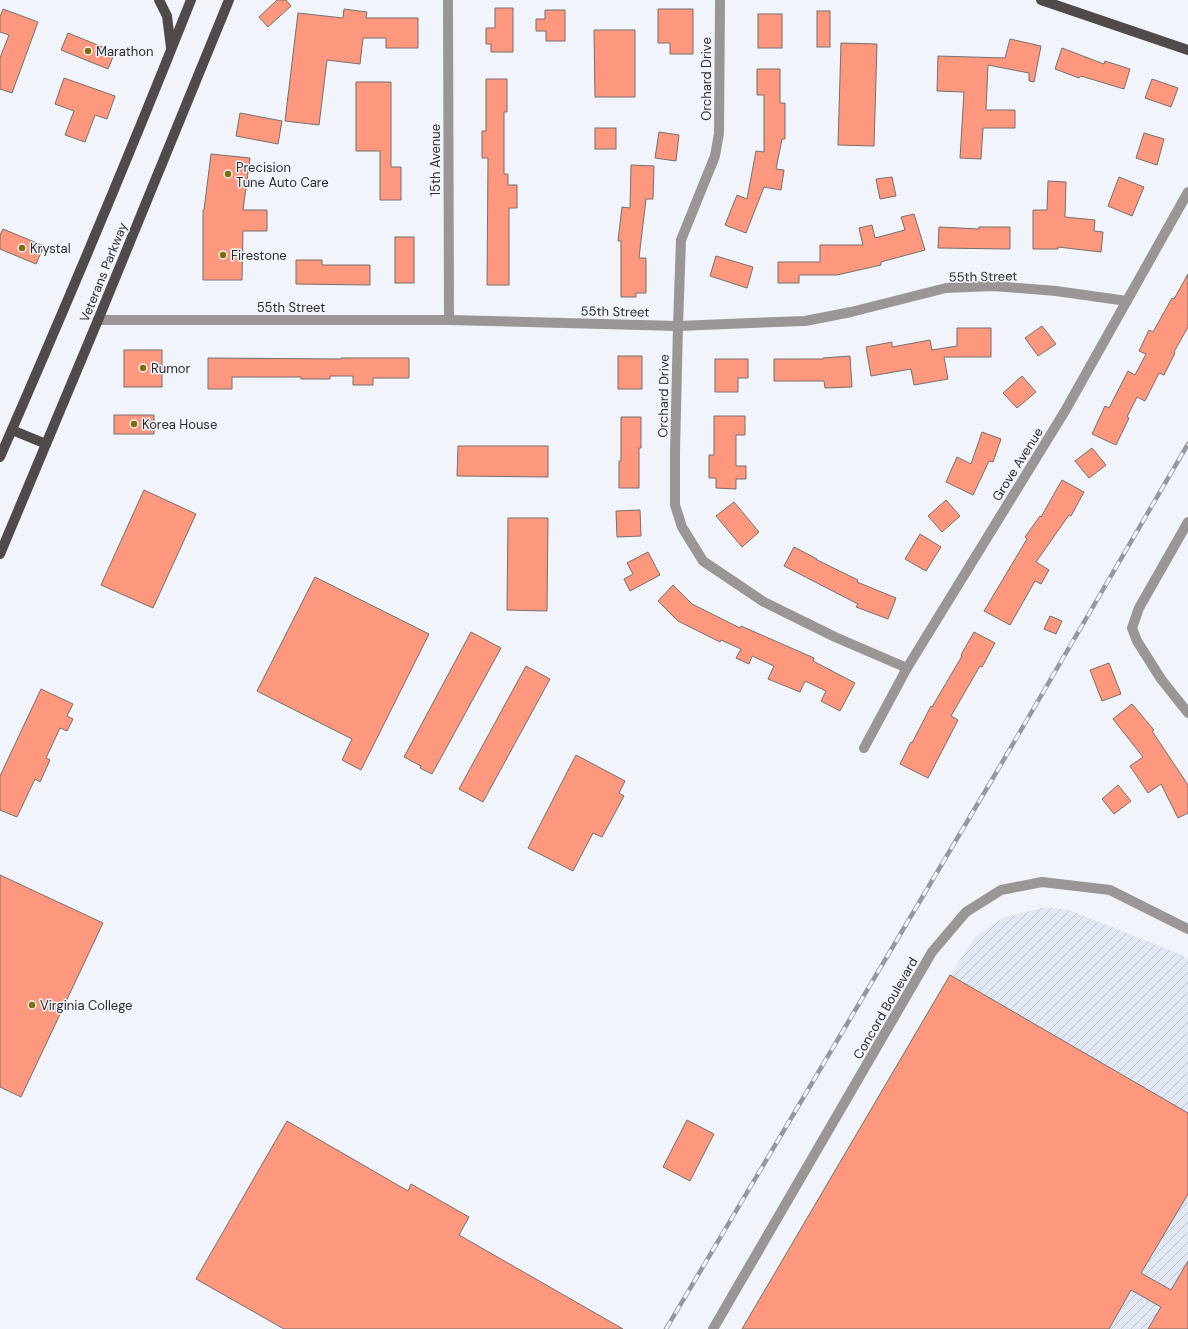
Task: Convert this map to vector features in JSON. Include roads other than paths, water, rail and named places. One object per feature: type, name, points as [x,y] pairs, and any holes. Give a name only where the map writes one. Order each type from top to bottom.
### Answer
[{"type":"main road","points":[[159,0],[167,16],[171,49]]},
{"type":"main road","name":"Veterans Parkway","points":[[0,458],[56,329],[191,0]]},
{"type":"main road","name":"Veterans Parkway","points":[[0,554],[229,0]]},
{"type":"main road","points":[[1041,0],[1188,50]]},
{"type":"main road","points":[[12,430],[46,444]]},
{"type":"street","name":"15th Avenue","points":[[448,0],[449,320]]},
{"type":"street","name":"Orchard Drive","points":[[720,0],[719,133],[715,156],[682,240],[674,452],[675,505],[682,527],[703,561],[764,602],[907,668]]},
{"type":"street","name":"Grove Avenue","points":[[864,748],[907,668],[1065,411],[1188,192]]},
{"type":"street","name":"55th Street","points":[[98,320],[449,320],[678,326],[805,321],[851,312],[946,288],[993,286],[1056,291],[1127,300]]},
{"type":"street","points":[[1188,522],[1139,608],[1132,628],[1137,641],[1161,679],[1188,713]]},
{"type":"street","name":"Concord Boulevard","points":[[713,1329],[932,952],[966,912],[1001,890],[1042,882],[1110,890],[1188,929]]},
{"type":"railway","points":[[666,1329],[993,778],[1188,444]]},
{"type":"place","name":"Marathon","points":[[88,51]]},
{"type":"place","name":"Precision Tune Auto Care","points":[[228,174]]},
{"type":"place","name":"Krystal","points":[[22,248]]},
{"type":"place","name":"Firestone","points":[[223,255]]},
{"type":"place","name":"Rumor","points":[[143,368]]},
{"type":"place","name":"Korea House","points":[[134,424]]},
{"type":"place","name":"Virginia College","points":[[32,1005]]}]
